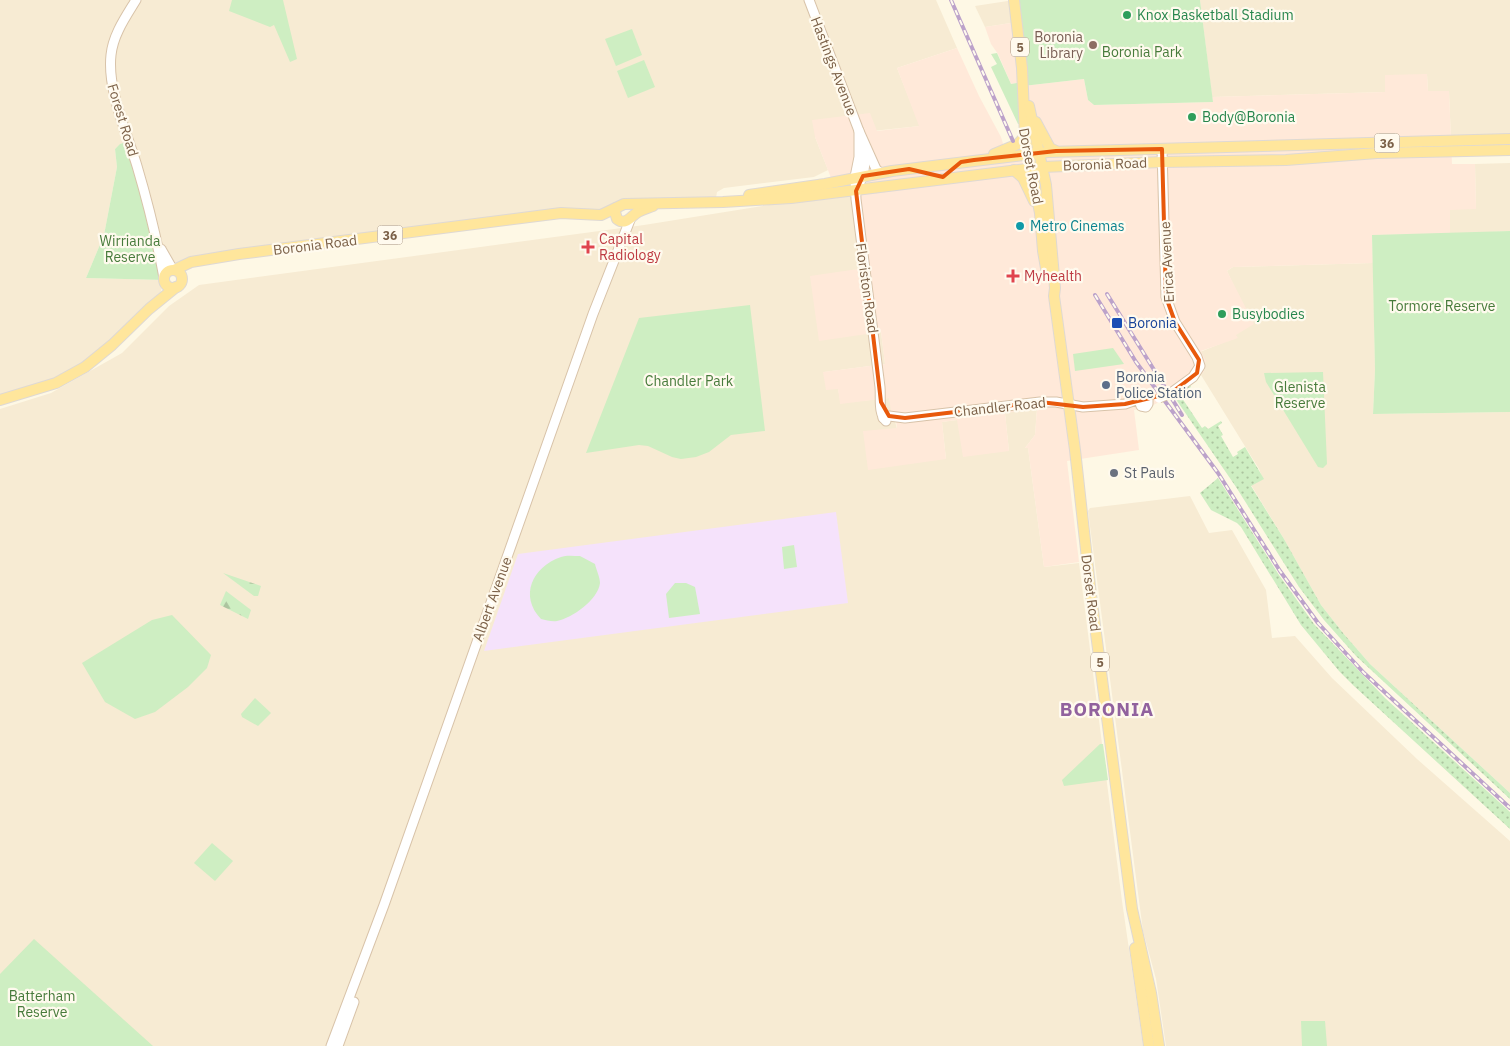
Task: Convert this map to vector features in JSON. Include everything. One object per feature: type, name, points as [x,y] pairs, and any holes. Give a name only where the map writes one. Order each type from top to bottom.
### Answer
[{"type":"main road","name":"Forest Road","points":[[136,0],[113,42],[110,74],[158,242],[164,279]]},
{"type":"main road","name":"Hastings Avenue","points":[[809,0],[866,146],[867,157],[856,191]]},
{"type":"main road","name":"Dorset Road","points":[[1014,0],[1024,93],[1022,108],[1027,154],[1040,213],[1043,251],[1050,288],[1054,296]]},
{"type":"main road","name":"Dorset Road","points":[[1024,93],[1047,143],[1052,150],[1056,151]]},
{"type":"main road","name":"Dorset Road","points":[[1029,106],[1046,185],[1055,288],[1054,296],[1133,919],[1148,975],[1151,1019],[1149,1046]]},
{"type":"main road","name":"Hastings Avenue","points":[[859,131],[859,177]]},
{"type":"main road","name":"Boronia Road","points":[[974,160],[1018,144],[1025,136]]},
{"type":"main road","name":"Boronia Road","points":[[701,202],[723,197],[825,184],[892,171],[1039,152],[1510,139]]},
{"type":"main road","points":[[866,146],[880,173]]},
{"type":"main road","name":"Erica Avenue","points":[[1162,149],[1166,297],[1175,322],[1197,357],[1200,366]]},
{"type":"main road","name":"Boronia Road","points":[[627,204],[739,202],[791,198],[1042,167],[1162,162],[1286,160],[1377,153],[1510,150]]},
{"type":"main road","points":[[909,169],[930,173],[944,180],[947,172],[961,162]]},
{"type":"main road","points":[[1046,185],[1048,179],[1057,172],[1084,165]]},
{"type":"main road","points":[[1014,170],[1023,178],[1040,213]]},
{"type":"main road","points":[[892,171],[894,185]]},
{"type":"main road","name":"Floriston Road","points":[[856,191],[882,402],[886,418]]},
{"type":"main road","name":"36","points":[[616,208],[621,204],[627,204]]},
{"type":"main road","points":[[616,208],[615,215],[625,220],[632,209],[627,204]]},
{"type":"main road","name":"Boronia Road","points":[[570,213],[603,221],[625,220],[659,204]]},
{"type":"main road","name":"Boronia Road","points":[[174,270],[187,263],[210,259],[570,213],[601,215],[616,208]]},
{"type":"main road","name":"Albert Avenue","points":[[338,1046],[366,954],[586,333],[619,245],[625,220]]},
{"type":"main road","name":"Forest Road","points":[[158,242],[174,270]]},
{"type":"main road","name":"Boronia Road","points":[[179,284],[188,272],[210,259]]},
{"type":"main road","points":[[164,279],[168,286],[179,284],[181,275],[174,270]]},
{"type":"main road","name":"36","points":[[150,308],[161,291],[168,272],[174,270]]},
{"type":"main road","name":"36","points":[[0,400],[56,383],[85,367],[179,284]]},
{"type":"main road","name":"Chandler Road","points":[[886,418],[905,418],[1022,404],[1056,402],[1083,407],[1144,402],[1171,393],[1193,377],[1200,366]]},
{"type":"main road","name":"Albert Avenue","points":[[331,1046],[349,1006]]},
{"type":"main road","name":"Dorset Road","points":[[1151,1019],[1159,1046]]},
{"type":"highlighted area","points":[[1162,149],[1166,297],[1175,322],[1199,360],[1197,373],[1171,393],[1125,404],[1083,407],[1040,402],[905,418],[889,416],[881,402],[856,191],[863,176],[892,171],[909,169],[943,177],[961,162],[974,160],[1056,151]]},
{"type":"shaded area","points":[[0,0],[936,0],[957,48],[897,68],[920,126],[815,137],[828,170],[814,177],[724,188],[717,192],[716,198],[646,203],[609,212],[561,213],[239,254],[174,270],[158,242],[129,141],[122,143],[115,149],[117,167],[104,235],[86,278],[164,280],[161,291],[158,297],[85,367],[0,400]]},
{"type":"shaded area","points":[[1014,0],[1017,22],[985,27],[975,6]]},
{"type":"shaded area","points":[[1200,0],[1510,0],[1510,139],[1451,141],[1449,91],[1428,91],[1427,74],[1386,92],[1212,97]]},
{"type":"shaded area","points":[[1017,22],[1023,82],[1011,84],[998,54],[991,44],[985,27]]},
{"type":"shaded area","points":[[957,48],[979,96],[1001,137],[1004,147],[1023,140],[1023,86],[1084,79],[1088,100],[1094,105],[1213,102],[1212,97],[1385,92],[1385,75],[1427,74],[1428,91],[1449,91],[1452,164],[1475,164],[1476,209],[1450,210],[1450,234],[1372,235],[1373,263],[1233,267],[1227,271],[1254,324],[1236,335],[1238,338],[1201,351],[1206,361],[1204,372],[1188,386],[1148,408],[1134,410],[1139,450],[1067,461],[1079,562],[1044,567],[1028,448],[1025,448],[1035,435],[1037,409],[1005,413],[1009,451],[963,457],[957,420],[942,422],[946,459],[868,470],[863,431],[897,428],[895,414],[891,411],[889,398],[840,404],[838,389],[826,390],[823,372],[885,364],[881,332],[819,341],[810,276],[858,269],[856,191],[855,178],[833,183],[815,137],[812,120],[870,113],[877,131],[919,126],[897,68]]},
{"type":"shaded area","points":[[1510,163],[1510,231],[1450,234],[1449,209],[1476,209],[1475,164]]},
{"type":"shaded area","points":[[856,191],[858,270],[810,277],[881,332],[885,364],[824,372],[838,389],[841,403],[889,398],[897,429],[946,459],[942,422],[957,420],[1009,451],[1005,413],[1037,408],[1035,435],[1025,448],[1028,448],[1044,567],[1079,563],[1122,901],[1143,1046],[0,1046],[0,409],[51,393],[122,353],[169,306],[199,285],[644,225]]},
{"type":"shaded area","points":[[1373,263],[1375,370],[1373,414],[1510,412],[1510,793],[1370,664],[1321,605],[1251,485],[1263,479],[1259,469],[1201,375],[1205,369],[1200,352],[1237,337],[1235,335],[1232,282],[1227,271],[1233,267]]},
{"type":"shaded area","points":[[1190,496],[1209,533],[1232,530],[1266,590],[1272,638],[1295,636],[1332,678],[1417,759],[1510,841],[1510,1046],[1166,1046],[1156,979],[1143,931],[1088,511],[1090,508]]},
{"type":"shaded area","points":[[836,512],[848,603],[484,651],[518,554]]},
{"type":"green space","points":[[232,0],[283,0],[297,59],[290,62],[274,25],[270,27],[229,11]]},
{"type":"green space","name":"Boronia Park","points":[[1014,0],[1200,0],[1213,102],[1094,105],[1088,100],[1084,79],[1023,86],[1023,123],[1018,124],[991,67],[997,64],[991,54],[997,53],[1011,84],[1023,82]]},
{"type":"green space","points":[[632,29],[642,55],[616,66],[605,39]]},
{"type":"green space","points":[[644,60],[655,87],[628,98],[617,71]]},
{"type":"green space","name":"Wirrianda Reserve","points":[[129,141],[164,280],[86,278],[104,235],[117,167],[115,149],[120,144]]},
{"type":"green space","name":"Tormore Reserve","points":[[1510,231],[1510,412],[1373,414],[1375,370],[1372,235]]},
{"type":"green space","name":"Chandler Park","points":[[750,305],[765,431],[731,435],[709,452],[696,457],[681,459],[648,446],[639,445],[586,453],[639,318]]},
{"type":"green space","points":[[1113,348],[1124,364],[1075,371],[1073,354]]},
{"type":"green space","name":"Glenista Reserve","points":[[1323,372],[1327,464],[1323,468],[1318,467],[1266,382],[1264,373]]},
{"type":"green space","points":[[1190,385],[1191,387],[1184,392],[1185,395],[1182,398],[1202,428],[1205,426],[1208,429],[1221,421],[1222,423],[1218,426],[1223,435],[1221,436],[1233,457],[1245,447],[1264,479],[1251,486],[1284,539],[1321,605],[1370,664],[1510,793],[1510,799],[1356,656],[1324,620],[1299,587],[1236,487],[1173,395]]},
{"type":"green space","points":[[1218,478],[1279,575],[1314,624],[1385,698],[1510,812],[1510,829],[1339,671],[1301,625],[1241,527],[1237,523],[1211,510],[1200,493]]},
{"type":"green space","points":[[794,545],[797,567],[784,569],[782,547]]},
{"type":"green space","points":[[580,556],[595,564],[600,583],[595,596],[577,612],[563,619],[553,621],[541,619],[534,610],[531,601],[530,592],[536,575],[551,562],[561,557]]},
{"type":"green space","points":[[223,573],[261,586],[258,596],[254,596]]},
{"type":"green space","points":[[675,583],[686,583],[695,587],[700,614],[669,618],[666,594]]},
{"type":"green space","points":[[226,591],[251,610],[248,619],[220,605]]},
{"type":"green space","points":[[172,615],[211,655],[207,668],[188,687],[155,712],[135,719],[105,702],[82,663],[152,620]]},
{"type":"green space","points":[[255,698],[271,713],[258,726],[242,717],[241,714]]},
{"type":"green space","points":[[1100,744],[1103,744],[1108,780],[1064,786],[1062,780]]},
{"type":"green space","points":[[212,843],[233,861],[215,881],[194,863]]},
{"type":"green space","name":"Batterham Reserve","points":[[34,939],[153,1046],[0,1046],[0,974]]},
{"type":"green space","points":[[1301,1021],[1325,1021],[1327,1046],[1302,1046]]},
{"type":"railway","points":[[951,0],[1013,141]]},
{"type":"railway","points":[[1107,294],[1182,415]]},
{"type":"railway","points":[[1095,295],[1136,362],[1218,473],[1280,571],[1318,623],[1364,673],[1510,808]]},
{"type":"place","name":"Knox Basketball Stadium","points":[[1127,15]]},
{"type":"place","name":"Boronia Library","points":[[1093,45]]},
{"type":"place","name":"Body@Boronia","points":[[1192,117]]},
{"type":"place","name":"Metro Cinemas","points":[[1020,226]]},
{"type":"place","name":"Capital Radiology","points":[[588,247]]},
{"type":"place","name":"Myhealth","points":[[1013,276]]},
{"type":"place","name":"Busybodies","points":[[1222,314]]},
{"type":"place","name":"Boronia","points":[[1117,323]]},
{"type":"place","name":"Boronia Police Station","points":[[1106,385]]},
{"type":"place","name":"St Pauls","points":[[1114,473]]},
{"type":"district","name":"BORONIA","points":[[1107,709]]}]
